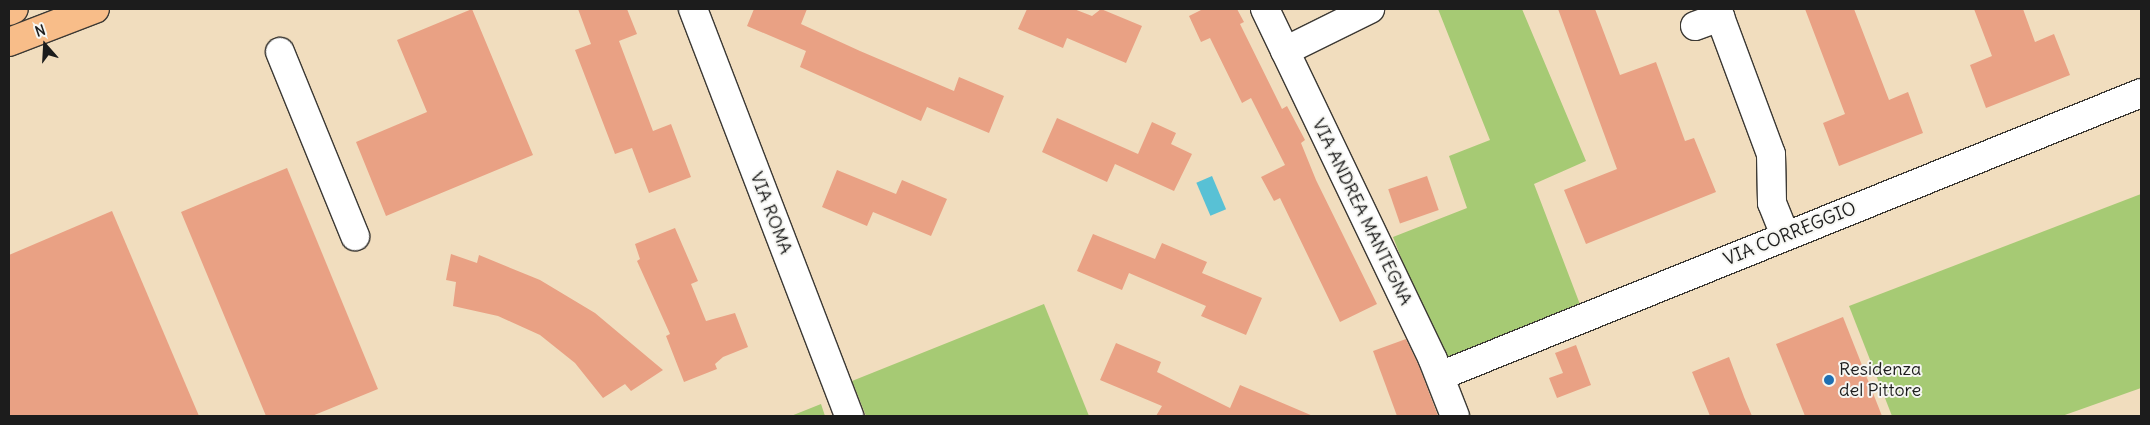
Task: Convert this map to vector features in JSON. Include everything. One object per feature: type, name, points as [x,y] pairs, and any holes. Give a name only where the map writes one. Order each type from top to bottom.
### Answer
[{"type":"main road","points":[[9,11],[14,9]]},
{"type":"main road","points":[[9,42],[95,9]]},
{"type":"street","name":"VIA ROMA","points":[[693,9],[849,416]]},
{"type":"street","name":"VIA ANDREA MANTEGNA","points":[[1265,9],[1440,376],[1455,416]]},
{"type":"street","points":[[1285,51],[1370,9]]},
{"type":"street","points":[[1695,26],[1720,17],[1771,154],[1772,203],[1785,236]]},
{"type":"street","points":[[280,52],[355,236]]},
{"type":"street","name":"VIA CORREGGIO","points":[[1440,376],[2141,93]]},
{"type":"green space","points":[[1438,9],[1522,9],[1586,161],[1534,184],[1581,307],[1442,364],[1393,237],[1467,208],[1449,156],[1490,140]]},
{"type":"green space","points":[[2141,194],[2141,388],[2062,416],[1892,416],[1849,306]]},
{"type":"green space","points":[[1044,304],[1089,416],[866,416],[852,381]]},
{"type":"green space","points":[[821,404],[825,416],[791,416]]},
{"type":"water","points":[[1212,176],[1226,209],[1210,216],[1196,183]]},
{"type":"building","points":[[472,9],[533,155],[386,216],[356,142],[427,112],[397,40]]},
{"type":"building","points":[[578,9],[627,9],[637,34],[619,41],[653,131],[671,124],[691,177],[649,193],[632,148],[615,154],[575,50],[591,44]]},
{"type":"building","points":[[754,9],[807,9],[801,24],[860,51],[954,91],[959,77],[1004,96],[989,133],[927,107],[921,121],[800,67],[806,51],[747,26]]},
{"type":"building","points":[[1027,9],[1074,9],[1092,16],[1101,9],[1142,26],[1126,63],[1067,38],[1063,48],[1018,29]]},
{"type":"building","points":[[1203,9],[1237,9],[1244,22],[1240,24],[1282,109],[1287,106],[1305,140],[1301,143],[1316,180],[1377,304],[1340,322],[1280,198],[1274,201],[1261,177],[1285,165],[1251,98],[1242,103],[1210,38],[1201,42],[1189,16]]},
{"type":"building","points":[[1558,9],[1595,9],[1620,75],[1656,62],[1685,141],[1694,138],[1716,192],[1586,244],[1564,190],[1617,169]]},
{"type":"building","points":[[1805,9],[1854,9],[1889,100],[1908,92],[1923,133],[1839,166],[1823,123],[1845,114]]},
{"type":"building","points":[[1974,9],[2023,9],[2035,42],[2054,34],[2070,75],[1986,108],[1970,65],[1992,56]]},
{"type":"building","points":[[1057,118],[1138,154],[1152,122],[1176,133],[1171,144],[1192,154],[1174,191],[1115,164],[1107,182],[1042,152]]},
{"type":"building","points":[[287,168],[378,389],[312,416],[266,416],[181,212]]},
{"type":"building","points":[[837,170],[896,194],[902,180],[947,199],[931,236],[873,212],[867,226],[822,207]]},
{"type":"building","points":[[1427,176],[1439,210],[1400,223],[1388,189]]},
{"type":"building","points":[[112,211],[199,416],[9,416],[9,255]]},
{"type":"building","points":[[675,228],[698,281],[691,284],[706,321],[735,313],[748,347],[723,357],[715,364],[717,369],[684,382],[666,336],[670,334],[637,261],[640,259],[635,244]]},
{"type":"building","points":[[1093,234],[1155,259],[1162,243],[1207,262],[1202,273],[1262,298],[1246,335],[1201,316],[1206,306],[1129,273],[1122,290],[1077,271]]},
{"type":"building","points":[[451,254],[477,263],[479,255],[540,280],[595,313],[663,370],[631,391],[625,384],[603,398],[575,363],[540,335],[498,316],[453,306],[456,282],[446,280]]},
{"type":"building","name":"Residenza del Pittore","points":[[1843,317],[1882,416],[1805,416],[1776,344]]},
{"type":"building","points":[[1406,339],[1419,366],[1438,416],[1397,416],[1373,351]]},
{"type":"building","points":[[1116,343],[1161,362],[1157,372],[1230,408],[1240,385],[1313,416],[1156,416],[1162,406],[1100,380]]},
{"type":"building","points":[[1576,345],[1591,385],[1557,398],[1549,378],[1563,373],[1555,353]]},
{"type":"building","points":[[1729,357],[1752,416],[1710,416],[1692,372]]},
{"type":"place","name":"Residenza del Pittore","points":[[1829,380]]}]
